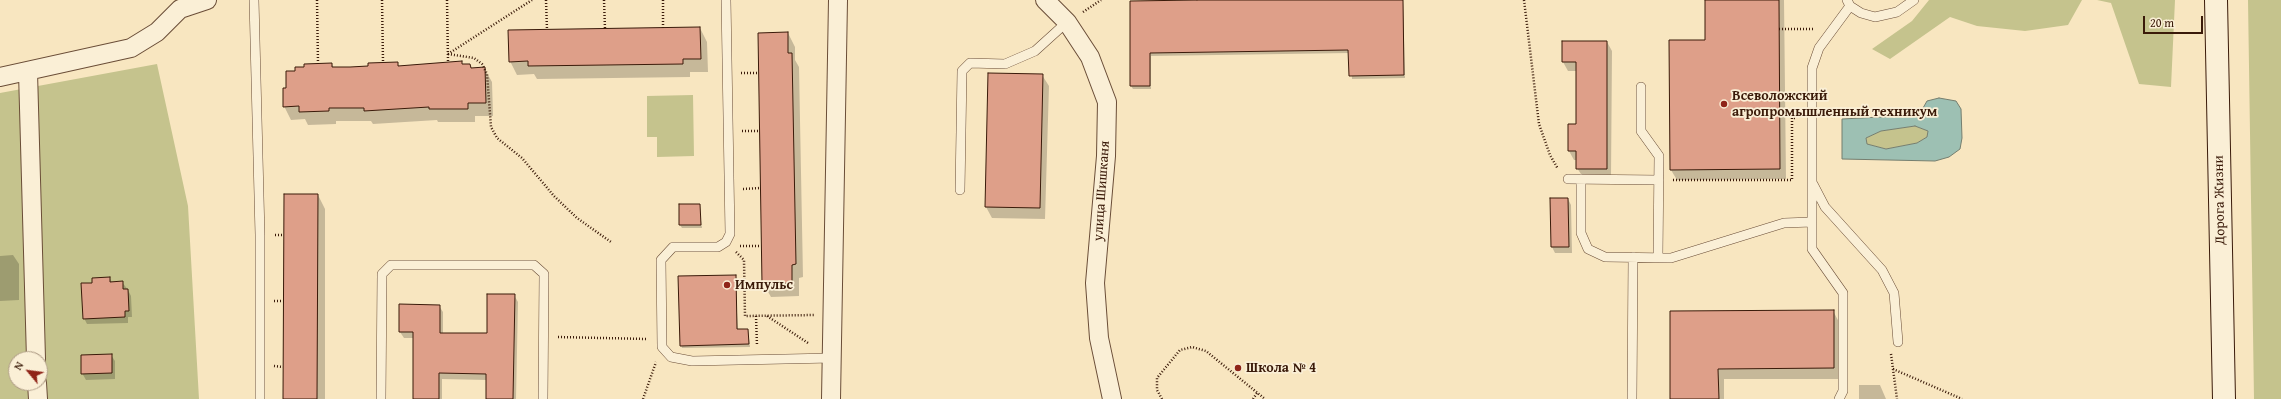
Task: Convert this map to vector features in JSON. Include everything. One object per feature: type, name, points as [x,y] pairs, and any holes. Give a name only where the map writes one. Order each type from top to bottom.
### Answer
[{"type":"main road","name":"Дорога Жизни","points":[[2216,0],[2224,399]]},
{"type":"street","points":[[0,77],[28,72],[130,48],[157,32],[178,5],[207,0]]},
{"type":"street","points":[[831,399],[838,0]]},
{"type":"street","name":"улица Шишканя","points":[[1045,0],[1067,22],[1090,57],[1107,102],[1106,156],[1095,283],[1099,338],[1112,399]]},
{"type":"street","points":[[28,72],[36,351]]},
{"type":"lane","points":[[254,0],[260,235],[260,399]]},
{"type":"lane","points":[[726,0],[730,234],[726,242],[718,247],[673,247],[661,260],[662,343],[671,357],[692,362],[832,358]]},
{"type":"lane","points":[[1839,399],[1843,391],[1843,293],[1812,249],[1812,68],[1819,48],[1834,28],[1848,3],[1861,13],[1875,16],[1897,12],[1914,0]]},
{"type":"lane","points":[[960,190],[962,71],[970,63],[1005,64],[1035,51],[1067,22]]},
{"type":"lane","points":[[1641,87],[1641,131],[1659,156],[1658,257]]},
{"type":"lane","points":[[1568,179],[1659,180]]},
{"type":"lane","points":[[1581,179],[1581,233],[1588,249],[1605,257],[1671,258],[1784,223],[1812,222]]},
{"type":"lane","points":[[1812,183],[1825,207],[1882,270],[1894,293],[1898,342]]},
{"type":"lane","points":[[1632,399],[1633,257]]},
{"type":"lane","points":[[381,399],[382,274],[390,265],[534,266],[544,274],[543,399]]},
{"type":"path","points":[[317,0],[318,64]]},
{"type":"path","points":[[382,0],[383,62]]},
{"type":"path","points":[[447,0],[448,61]]},
{"type":"path","points":[[448,54],[532,0]]},
{"type":"path","points":[[546,0],[547,30]]},
{"type":"path","points":[[604,0],[605,29]]},
{"type":"path","points":[[663,0],[663,28]]},
{"type":"path","points":[[1524,0],[1539,124],[1550,155],[1561,174],[1568,179]]},
{"type":"path","points":[[1779,29],[1834,28]]},
{"type":"path","points":[[448,54],[474,58],[482,64],[487,74],[490,127],[497,138],[522,158],[554,196],[577,218],[611,242]]},
{"type":"path","points":[[1659,180],[1792,180],[1792,118]]},
{"type":"path","points":[[738,246],[761,246]]},
{"type":"path","points":[[744,267],[745,316],[832,314]]},
{"type":"path","points":[[756,316],[757,360]]},
{"type":"path","points":[[767,316],[832,358]]},
{"type":"path","points":[[544,336],[662,343],[643,399]]},
{"type":"path","points":[[1162,399],[1157,390],[1158,378],[1180,350],[1192,347],[1206,351],[1264,399]]},
{"type":"path","points":[[1893,369],[1962,399]]},
{"type":"path","points":[[1253,399],[1257,393]]},
{"type":"shaded area","points":[[1929,0],[2082,0],[2068,25],[2025,31],[1977,26],[1950,17],[1890,59],[1872,49],[1912,21]]},
{"type":"shaded area","points":[[2097,0],[2175,0],[2171,87],[2139,84],[2111,3]]},
{"type":"shaded area","points":[[2248,0],[2281,0],[2281,399],[2254,399]]},
{"type":"shaded area","points":[[157,64],[188,206],[199,399],[0,399],[0,93]]},
{"type":"shaded area","points":[[693,95],[694,156],[657,157],[657,137],[647,137],[647,96]]},
{"type":"shaded area","points":[[1939,98],[1956,101],[1961,109],[1962,138],[1960,149],[1949,157],[1935,161],[1842,159],[1842,119],[1919,115],[1927,101]],"holes":[[[1915,126],[1928,131],[1927,137],[1917,143],[1886,149],[1867,144],[1866,138],[1881,131]]]},
{"type":"shaded area","points":[[1915,126],[1928,131],[1927,137],[1917,143],[1886,149],[1867,144],[1866,138],[1881,131]]},
{"type":"building","points":[[1403,0],[1404,75],[1349,76],[1348,50],[1150,53],[1150,86],[1130,86],[1130,1]]},
{"type":"building","name":"Всеволожский агропромышленный техникум","points":[[1705,0],[1779,0],[1780,169],[1670,170],[1669,40],[1705,40]]},
{"type":"building","points":[[700,27],[701,59],[683,59],[683,64],[528,66],[528,61],[509,62],[508,30]]},
{"type":"building","points":[[788,32],[788,53],[792,53],[796,264],[792,265],[792,283],[762,284],[758,33]]},
{"type":"building","points":[[1562,41],[1607,41],[1607,169],[1576,169],[1576,151],[1568,151],[1568,124],[1576,124],[1576,62],[1562,62]]},
{"type":"building","points":[[462,61],[462,64],[470,64],[471,68],[485,67],[486,103],[468,103],[468,109],[429,109],[429,107],[364,111],[364,108],[329,108],[329,111],[299,112],[299,106],[283,107],[283,88],[286,88],[286,71],[295,71],[295,67],[304,67],[304,64],[332,63],[332,67],[350,67],[368,66],[368,63],[398,62],[398,66]]},
{"type":"building","points":[[988,73],[1043,74],[1040,208],[985,207]]},
{"type":"building","points":[[284,194],[318,194],[317,399],[283,399]]},
{"type":"building","points":[[1550,198],[1568,198],[1569,247],[1551,247]]},
{"type":"building","points":[[679,204],[700,204],[701,225],[679,225]]},
{"type":"building","points":[[736,275],[737,329],[748,329],[749,344],[680,346],[678,276]]},
{"type":"building","points":[[110,277],[110,282],[123,281],[123,289],[128,289],[129,311],[125,311],[125,317],[83,319],[81,283],[92,283],[92,278]]},
{"type":"building","points":[[487,294],[515,294],[513,399],[486,399],[486,374],[439,373],[439,399],[413,399],[413,332],[399,332],[399,304],[440,305],[440,333],[487,333]]},
{"type":"building","points":[[1834,310],[1834,368],[1718,369],[1719,399],[1670,399],[1670,311]]},
{"type":"building","points":[[112,354],[112,373],[81,374],[81,355]]},
{"type":"place","name":"Всеволожский агропромышленный техникум","points":[[1724,104]]},
{"type":"place","name":"Импульс","points":[[727,285]]},
{"type":"place","name":"Школа № 4","points":[[1238,368]]}]
